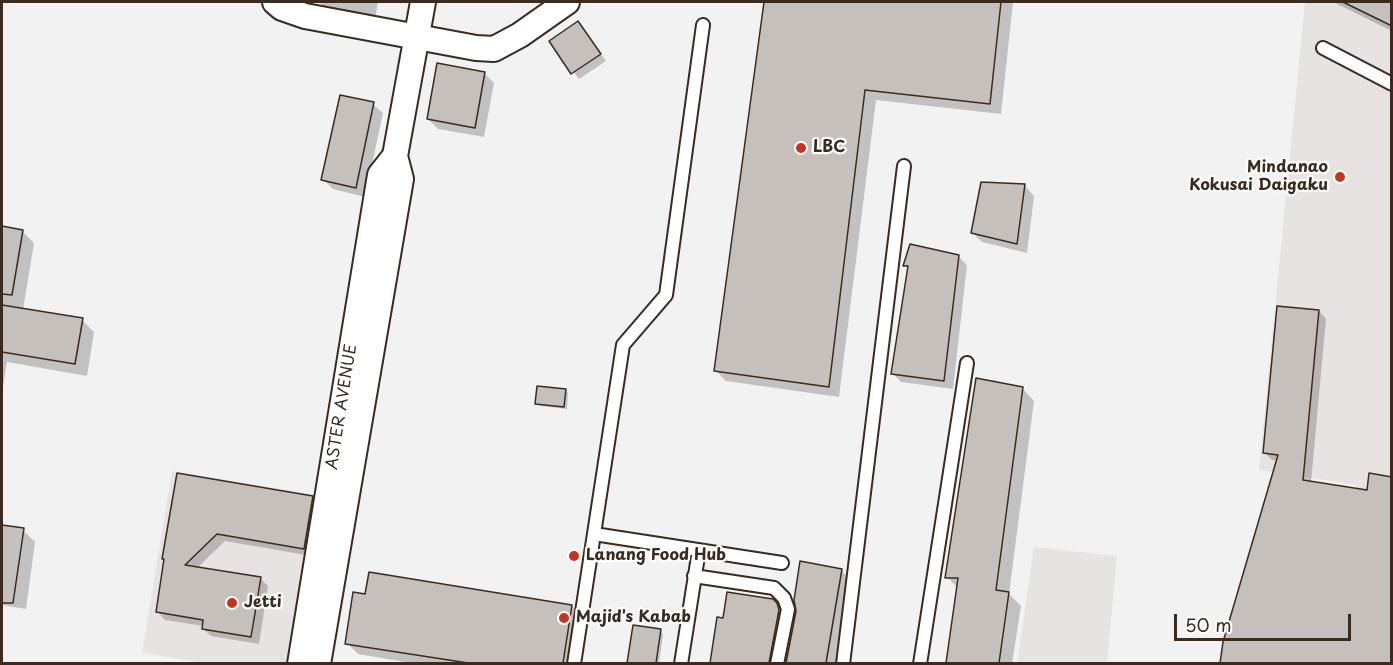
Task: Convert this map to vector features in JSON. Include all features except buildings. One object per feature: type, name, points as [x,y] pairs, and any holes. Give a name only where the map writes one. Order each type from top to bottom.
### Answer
[{"type":"street","points":[[275,2],[282,8],[305,16],[476,48],[495,49],[520,35],[567,2]]},
{"type":"street","name":"ASTER AVENUE","points":[[300,663],[338,487],[383,217],[401,179],[395,156],[423,2]]},
{"type":"street","name":"ASTER AVENUE","points":[[318,663],[338,487]]},
{"type":"lane","points":[[574,663],[624,345],[666,295],[704,25]]},
{"type":"lane","points":[[1323,48],[1392,84]]},
{"type":"lane","points":[[843,663],[904,166]]},
{"type":"lane","points":[[920,663],[967,363]]},
{"type":"lane","points":[[594,534],[782,563]]},
{"type":"lane","points":[[681,663],[699,550]]},
{"type":"lane","points":[[694,576],[774,588],[784,598],[788,609],[777,663]]},
{"type":"shaded area","name":"Mindanao Kokusai Daigaku","points":[[1305,2],[1391,2],[1391,663],[1329,663],[1357,485],[1259,470]]},
{"type":"shaded area","points":[[172,471],[317,495],[289,663],[206,663],[142,653]]},
{"type":"shaded area","points":[[1034,547],[1117,556],[1107,663],[1017,663]]},
{"type":"place","name":"LBC","points":[[801,148]]},
{"type":"place","name":"Mindanao Kokusai Daigaku","points":[[1340,177]]},
{"type":"place","name":"Lanang Food Hub","points":[[574,556]]},
{"type":"place","name":"Jetti","points":[[232,603]]},
{"type":"place","name":"Majid's Kabab","points":[[564,618]]}]
